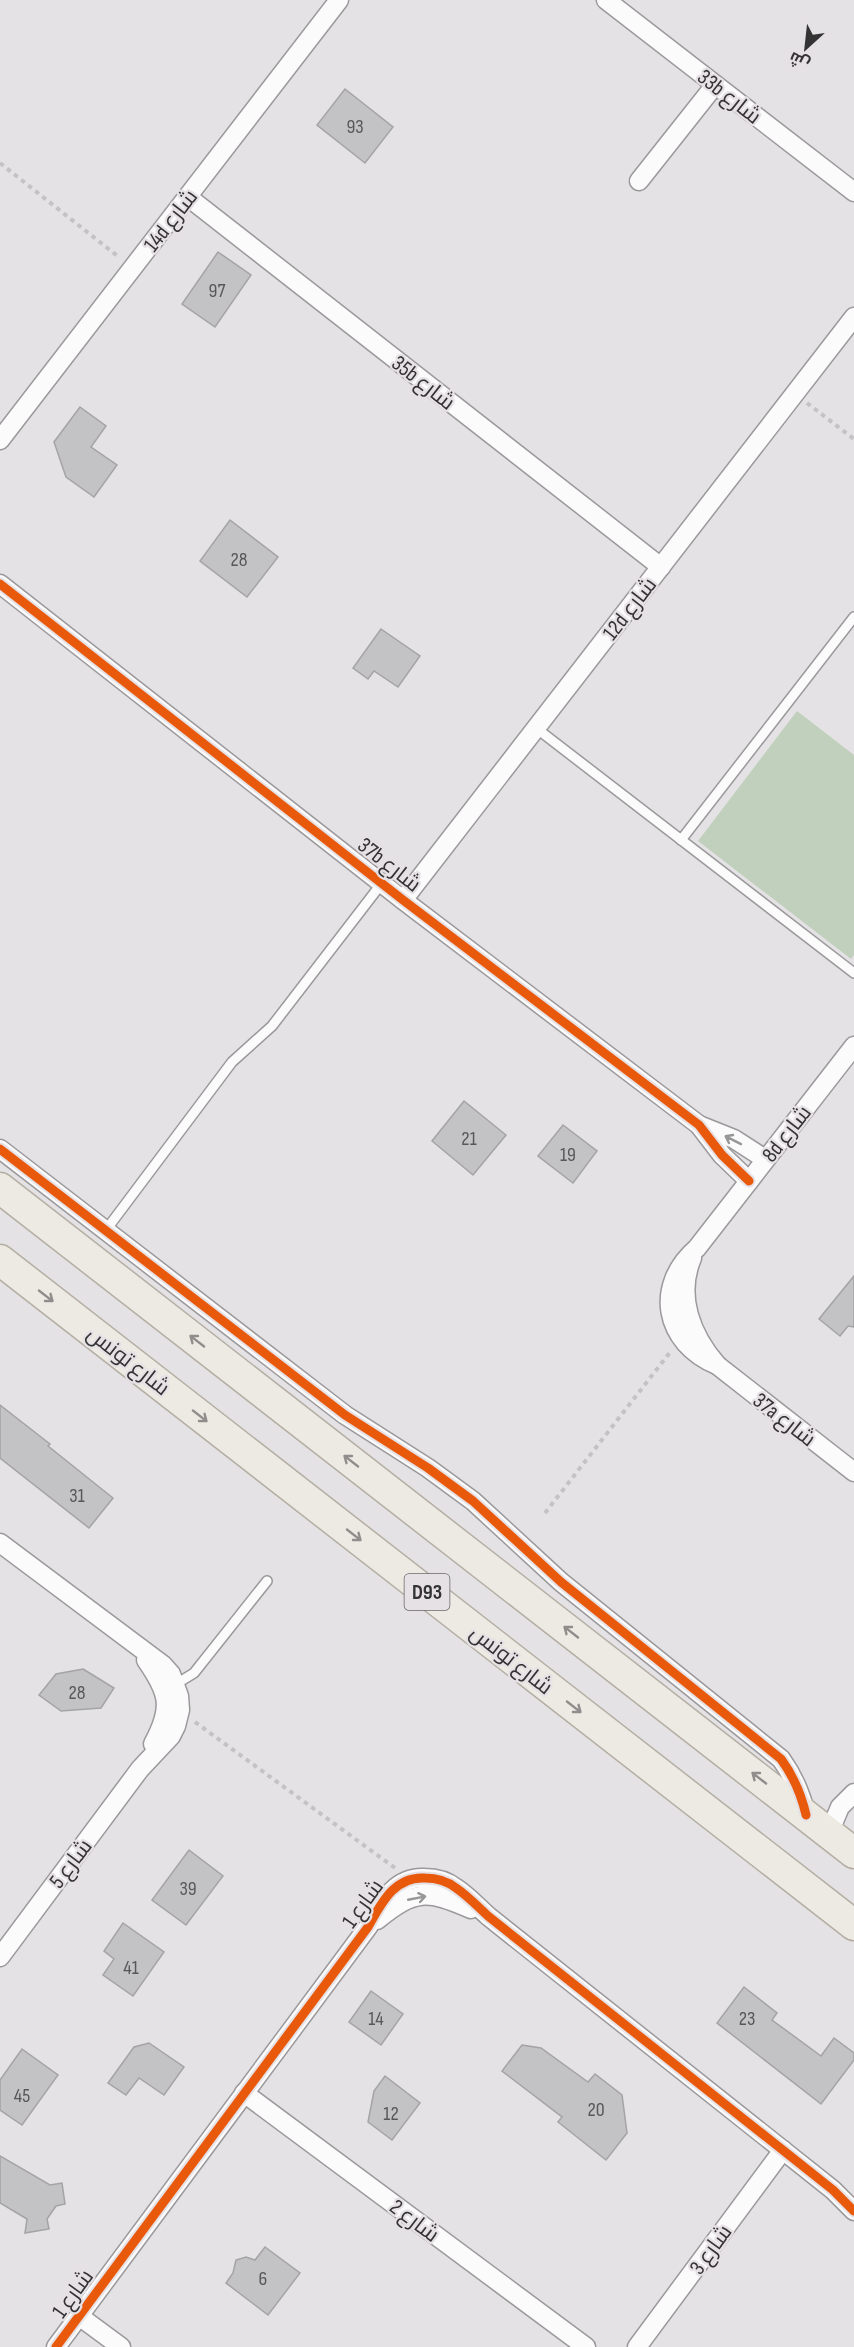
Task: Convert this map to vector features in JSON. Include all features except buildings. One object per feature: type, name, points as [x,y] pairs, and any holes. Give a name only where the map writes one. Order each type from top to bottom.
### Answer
[{"type":"main road","name":"D93","points":[[0,1188],[854,1853]]},
{"type":"main road","name":"شارع تونس","points":[[0,1260],[854,1925]]},
{"type":"street","name":"14d شارع","points":[[0,440],[339,0]]},
{"type":"street","name":"33b شارع","points":[[606,0],[854,192]]},
{"type":"street","points":[[639,181],[715,85]]},
{"type":"street","name":"35b شارع","points":[[188,197],[661,567]]},
{"type":"street","name":"12d شارع","points":[[404,900],[854,317]]},
{"type":"street","name":"37b شارع","points":[[0,584],[382,883],[699,1125],[722,1155],[749,1181]]},
{"type":"street","name":"8d شارع","points":[[679,1312],[696,1248],[854,1046]]},
{"type":"street","name":"37b شارع","points":[[699,1125],[734,1139],[765,1160]]},
{"type":"street","points":[[0,1149],[345,1415],[428,1468],[473,1501],[561,1582],[781,1759],[793,1776],[817,1824],[854,1793]]},
{"type":"street","name":"37a شارع","points":[[679,1312],[681,1338],[697,1354],[717,1365],[854,1472]]},
{"type":"street","name":"37a شارع","points":[[679,1312],[717,1365]]},
{"type":"street","name":"شارع 5","points":[[0,1543],[135,1646],[164,1665],[176,1684],[180,1710],[171,1736],[140,1769],[0,1957]]},
{"type":"street","name":"شارع 5","points":[[135,1646],[159,1679],[167,1701],[164,1723],[140,1769]]},
{"type":"street","name":"شارع 1","points":[[56,2347],[368,1927],[387,1895],[395,1887],[411,1879],[432,1878],[450,1884],[833,2190],[854,2211]]},
{"type":"street","name":"شارع 1","points":[[368,1927],[394,1906],[423,1896],[451,1899],[488,1916]]},
{"type":"street","name":"شارع 2","points":[[244,2093],[586,2347]]},
{"type":"street","name":"شارع 3","points":[[637,2347],[783,2150]]},
{"type":"street","points":[[79,2316],[121,2347]]},
{"type":"lane","points":[[681,840],[854,617]]},
{"type":"lane","points":[[536,728],[854,973]]},
{"type":"lane","points":[[106,1230],[232,1062],[272,1026],[382,883]]},
{"type":"lane","points":[[176,1684],[194,1673],[267,1581]]},
{"type":"path","points":[[0,163],[133,268]]},
{"type":"path","points":[[795,394],[854,439]]},
{"type":"path","points":[[545,1513],[681,1338]]},
{"type":"path","points":[[180,1710],[411,1879]]},
{"type":"green space","points":[[797,711],[854,755],[854,955],[851,959],[698,841]]},
{"type":"cycle path","points":[[0,584],[403,900],[699,1125],[722,1155],[749,1181]]},
{"type":"cycle path","points":[[0,1149],[345,1415],[428,1468],[473,1501],[561,1582],[781,1759],[790,1772],[802,1799],[806,1815]]},
{"type":"cycle path","points":[[56,2347],[368,1927],[390,1893],[405,1882],[414,1879],[441,1880],[460,1891],[488,1916],[833,2190],[854,2211]]}]
